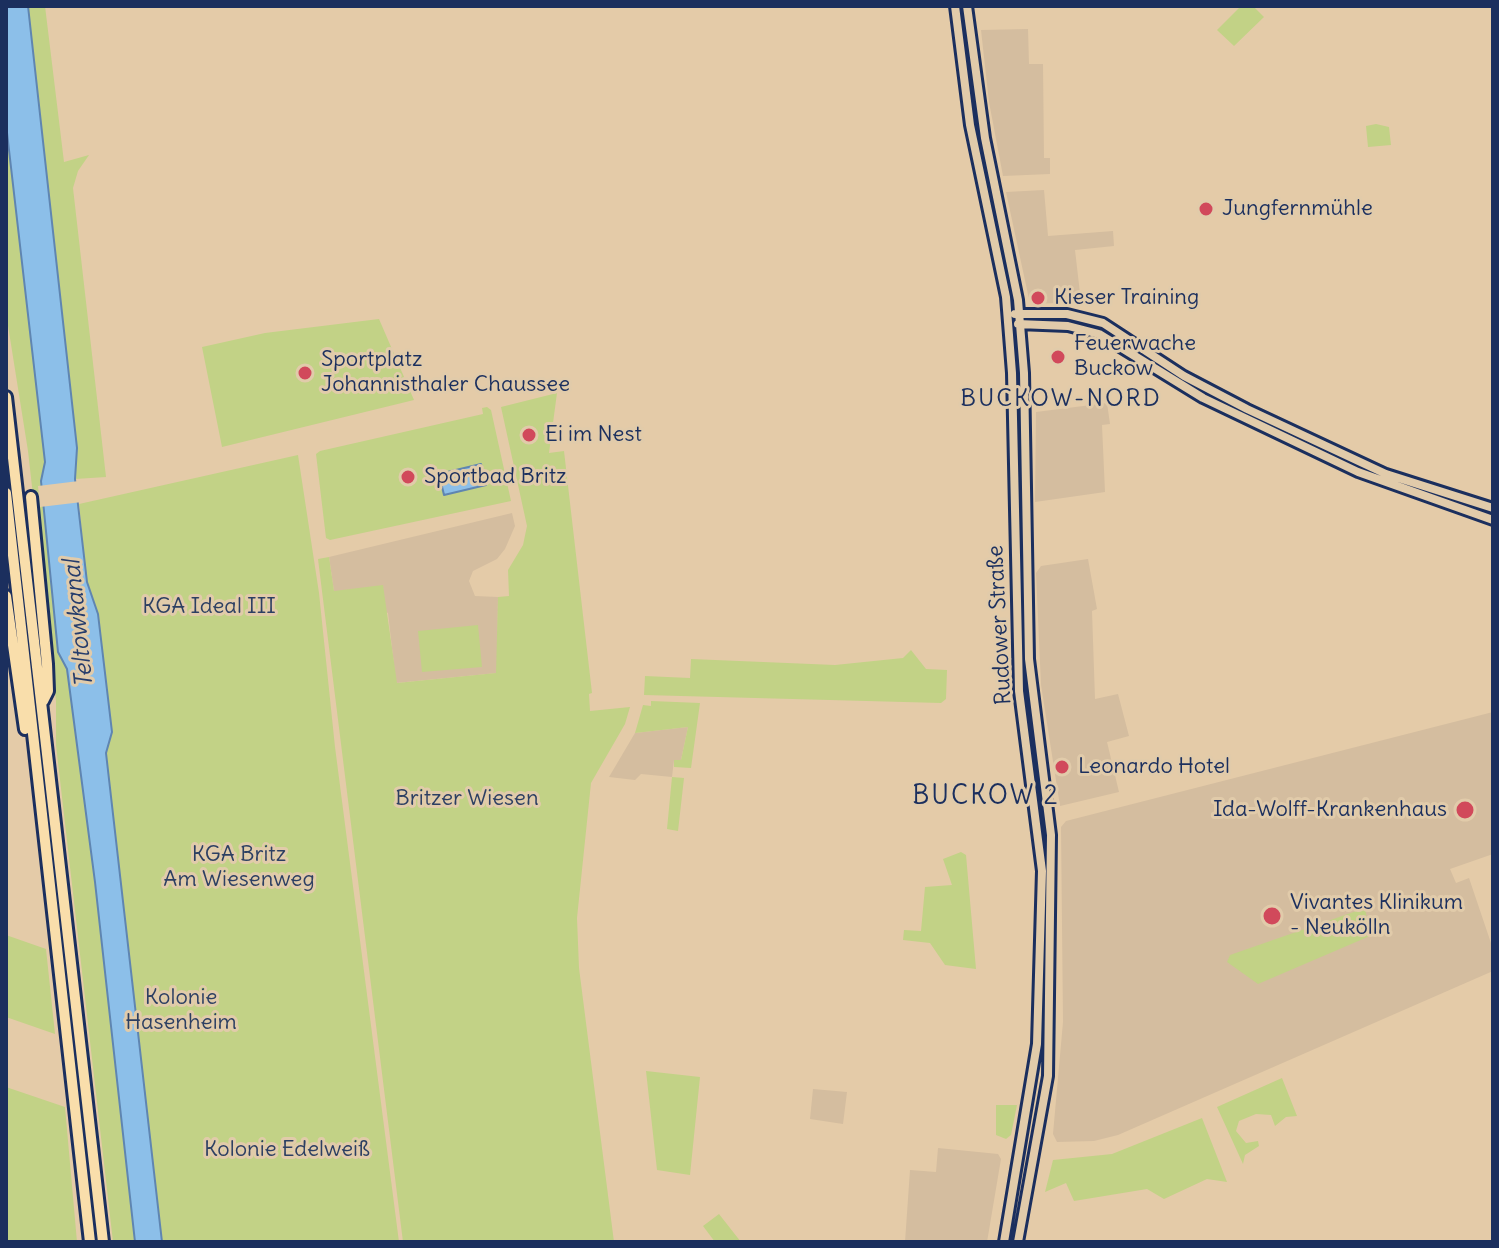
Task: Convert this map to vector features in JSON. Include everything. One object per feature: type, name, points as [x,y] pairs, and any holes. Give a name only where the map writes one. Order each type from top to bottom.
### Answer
[{"type":"highway","points":[[6,397],[102,1239]]},
{"type":"highway","points":[[6,493],[90,1242]]},
{"type":"highway","points":[[31,497],[47,664],[48,691],[42,702]]},
{"type":"highway","points":[[6,596],[27,736],[33,745]]},
{"type":"main road","name":"Rudower Straße","points":[[955,6],[976,158],[1008,319],[1012,373],[1019,691],[1038,821],[1042,886],[1038,1038],[1004,1242]]},
{"type":"main road","name":"Rudower Straße","points":[[967,6],[988,156],[1019,314],[1024,373],[1029,659],[1051,818],[1053,870],[1048,1076],[1018,1242]]},
{"type":"main road","points":[[960,46],[972,44]]},
{"type":"main road","points":[[976,158],[988,156]]},
{"type":"main road","points":[[1008,319],[1019,314],[1067,314],[1103,323],[1209,390],[1329,448],[1420,487],[1493,508]]},
{"type":"main road","points":[[1008,319],[1020,324],[1068,326],[1099,334],[1210,402],[1358,472],[1493,520]]},
{"type":"main road","points":[[1012,373],[1024,373]]},
{"type":"shaded area","points":[[1028,29],[1029,64],[1043,64],[1044,158],[1050,158],[1050,174],[1003,176],[989,102],[981,30]]},
{"type":"shaded area","points":[[1044,190],[1048,236],[1113,231],[1114,246],[1075,250],[1081,302],[1034,304],[1029,299],[1006,192]]},
{"type":"shaded area","points":[[1107,403],[1110,424],[1102,425],[1105,492],[1035,502],[1036,412]]},
{"type":"shaded area","points":[[512,513],[515,526],[505,549],[497,559],[473,571],[469,581],[475,596],[498,597],[497,673],[396,683],[388,613],[334,591],[329,557]]},
{"type":"shaded area","points":[[1088,559],[1097,609],[1092,611],[1095,699],[1118,694],[1129,736],[1107,742],[1119,792],[1060,806],[1041,685],[1036,573],[1041,566]]},
{"type":"shaded area","name":"Vivantes Klinikum - Neukölln","points":[[1493,712],[1493,854],[1450,869],[1456,883],[1469,878],[1493,949],[1493,971],[1118,1135],[1094,1141],[1057,1142],[1053,1134],[1063,1022],[1061,827],[1066,821]]},
{"type":"shaded area","points":[[688,727],[681,760],[674,760],[672,777],[641,774],[635,780],[609,777],[635,733]]},
{"type":"shaded area","points":[[813,1089],[847,1092],[843,1124],[810,1119]]},
{"type":"shaded area","points":[[938,1148],[998,1154],[1001,1159],[987,1242],[905,1242],[910,1170],[936,1172]]},
{"type":"green space","points":[[28,6],[45,6],[64,162],[89,155],[78,171],[73,188],[106,477],[75,479],[77,448]]},
{"type":"green space","points":[[1241,6],[1253,6],[1264,17],[1234,46],[1217,30]]},
{"type":"green space","points":[[6,124],[45,462],[41,481],[58,652],[67,668],[95,882],[135,1242],[113,1242],[56,745],[56,701],[28,451],[6,313]]},
{"type":"green space","points":[[1376,124],[1389,127],[1391,145],[1368,147],[1366,126]]},
{"type":"green space","name":"Sportplatz Johannisthaler Chaussee","points":[[379,319],[414,400],[222,447],[202,347],[265,333]]},
{"type":"green space","points":[[1017,377],[1022,554],[1018,554]]},
{"type":"green space","name":"Britzer Wiesen","points":[[557,393],[549,453],[564,451],[592,693],[589,694],[590,711],[630,707],[625,724],[591,783],[577,918],[579,968],[614,1242],[403,1242],[318,559],[329,557],[334,591],[383,585],[397,683],[496,673],[498,597],[509,596],[508,570],[523,545],[527,526],[501,407]]},
{"type":"green space","name":"Sportbad Britz","points":[[482,408],[491,410],[511,501],[330,540],[326,538],[316,454],[483,414]]},
{"type":"green space","points":[[298,455],[319,593],[335,747],[399,1242],[162,1242],[106,753],[112,732],[98,614],[87,582],[79,504]]},
{"type":"green space","points":[[1020,570],[1028,696],[1039,782],[1025,696]]},
{"type":"green space","points":[[478,625],[482,667],[422,672],[418,631]]},
{"type":"green space","points":[[911,650],[926,669],[947,670],[946,699],[941,703],[644,695],[645,676],[690,678],[691,659],[835,665],[903,658]]},
{"type":"green space","points":[[651,701],[700,703],[691,768],[674,767],[674,760],[681,760],[688,727],[635,733],[643,705],[651,706]]},
{"type":"green space","points":[[672,777],[684,778],[678,831],[667,829]]},
{"type":"green space","points":[[961,852],[966,855],[976,969],[945,965],[930,943],[903,940],[904,930],[921,931],[925,887],[952,885],[943,859]]},
{"type":"green space","points":[[1365,908],[1370,936],[1258,984],[1227,962],[1230,955]]},
{"type":"green space","points":[[6,935],[46,949],[55,1034],[6,1017]]},
{"type":"green space","points":[[646,1071],[700,1077],[690,1175],[657,1170]]},
{"type":"green space","points":[[1282,1078],[1297,1116],[1286,1117],[1275,1126],[1271,1115],[1256,1114],[1239,1121],[1236,1131],[1246,1143],[1258,1141],[1259,1146],[1245,1155],[1243,1164],[1217,1107]]},
{"type":"green space","points":[[6,1087],[65,1107],[77,1242],[6,1242]]},
{"type":"green space","points":[[996,1105],[1017,1105],[1011,1135],[1006,1139],[996,1135]]},
{"type":"green space","points":[[1202,1118],[1227,1182],[1207,1179],[1164,1199],[1147,1189],[1074,1201],[1066,1183],[1045,1192],[1053,1160],[1112,1154]]},
{"type":"green space","points":[[719,1214],[741,1242],[715,1242],[703,1226]]},
{"type":"water","name":"Teltowkanal","points":[[6,6],[28,6],[77,448],[75,479],[87,582],[98,614],[112,732],[106,753],[162,1242],[135,1242],[95,882],[67,669],[58,652],[41,481],[45,462],[6,124]]},
{"type":"water","points":[[481,464],[486,485],[444,495],[439,474]]},
{"type":"pier","points":[[79,481],[82,502],[40,507],[38,486]]},
{"type":"place","name":"Jungfernmühle","points":[[1206,209]]},
{"type":"place","name":"Kieser Training","points":[[1038,298]]},
{"type":"place","name":"Feuerwache Buckow","points":[[1058,357]]},
{"type":"place","name":"Sportplatz Johannisthaler Chaussee","points":[[305,373]]},
{"type":"place","name":"Ei im Nest","points":[[529,435]]},
{"type":"place","name":"Sportbad Britz","points":[[408,477]]},
{"type":"place","name":"Leonardo Hotel","points":[[1062,767]]},
{"type":"place","name":"Ida-Wolff-Krankenhaus","points":[[1465,810]]},
{"type":"place","name":"Vivantes Klinikum - Neukölln","points":[[1272,916]]},
{"type":"district","name":"BUCKOW-NORD","points":[[1061,399]]},
{"type":"district","name":"BUCKOW 2","points":[[986,797]]},
{"type":"park label","name":"KGA Ideal III","points":[[209,607]]},
{"type":"park label","name":"KGA Britz Am Wiesenweg","points":[[239,868]]},
{"type":"park label","name":"Kolonie Hasenheim","points":[[181,1010]]},
{"type":"park label","name":"Kolonie Edelweiß","points":[[287,1150]]}]
